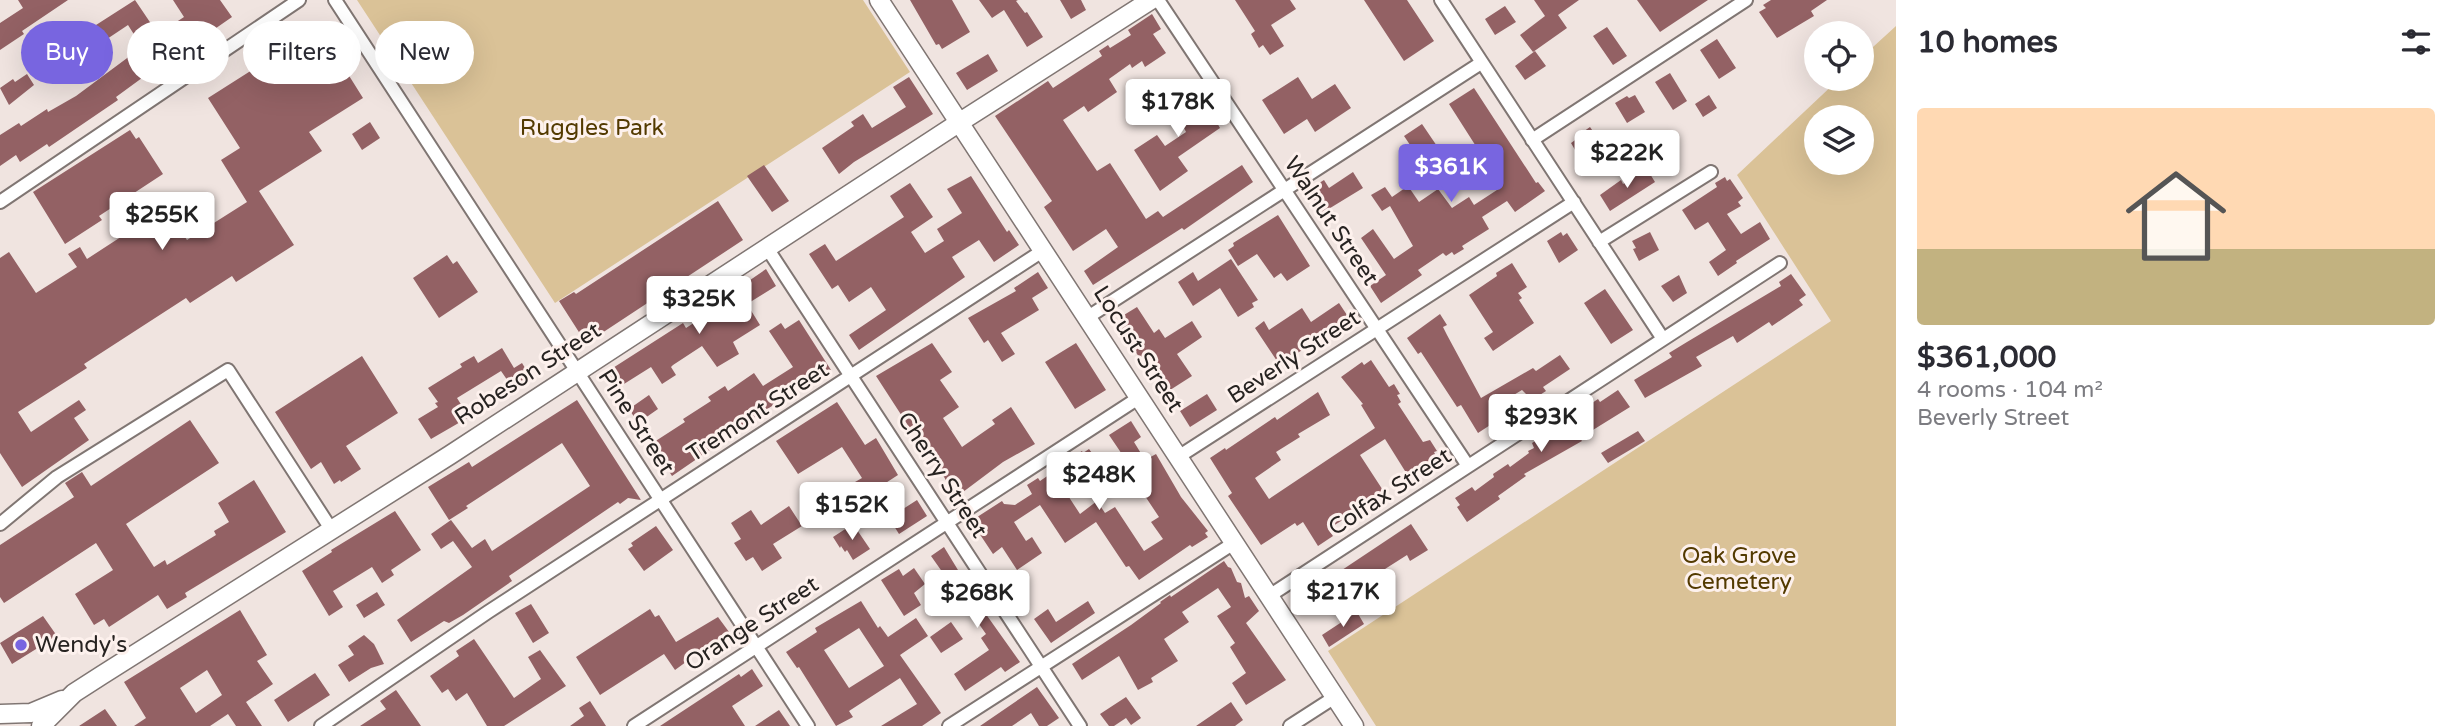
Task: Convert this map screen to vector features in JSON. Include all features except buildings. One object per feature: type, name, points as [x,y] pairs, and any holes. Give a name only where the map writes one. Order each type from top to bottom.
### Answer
[{"type":"main road","name":"Locust Street","points":[[879,0],[1354,726]]},
{"type":"main road","name":"Robeson Street","points":[[41,726],[74,693],[1151,0]]},
{"type":"main road","points":[[0,714],[31,713],[74,693]]},
{"type":"street","points":[[0,202],[299,0]]},
{"type":"street","name":"Pine Street","points":[[335,0],[808,726]]},
{"type":"street","name":"Walnut Street","points":[[1158,0],[1468,466]]},
{"type":"street","points":[[1441,0],[1663,339]]},
{"type":"street","points":[[1532,140],[1746,0]]},
{"type":"street","points":[[1088,317],[1481,63]]},
{"type":"street","points":[[1599,242],[1711,172]]},
{"type":"street","name":"Beverly Street","points":[[1178,457],[1574,202]]},
{"type":"street","name":"Cherry Street","points":[[768,248],[1080,726]]},
{"type":"street","name":"Tremont Street","points":[[321,726],[488,612],[1044,250]]},
{"type":"street","name":"Colfax Street","points":[[1269,596],[1780,263]]},
{"type":"street","points":[[0,524],[57,477],[228,370],[331,529]]},
{"type":"street","name":"Orange Street","points":[[634,726],[1140,397]]},
{"type":"street","points":[[949,726],[1234,543]]},
{"type":"street","points":[[1290,726],[1335,697]]},
{"type":"green space","name":"Ruggles Park","points":[[357,0],[863,0],[910,72],[555,303],[412,84],[474,84],[474,21],[375,21],[375,28]]},
{"type":"green space","name":"Oak Grove Cemetery","points":[[1896,26],[1896,726],[1376,726],[1328,651],[1831,321],[1737,175],[1804,112],[1804,175],[1874,175],[1874,105],[1811,105],[1826,91],[1874,91],[1874,46]]},
{"type":"place","name":"Wendy's","points":[[21,645]]}]
